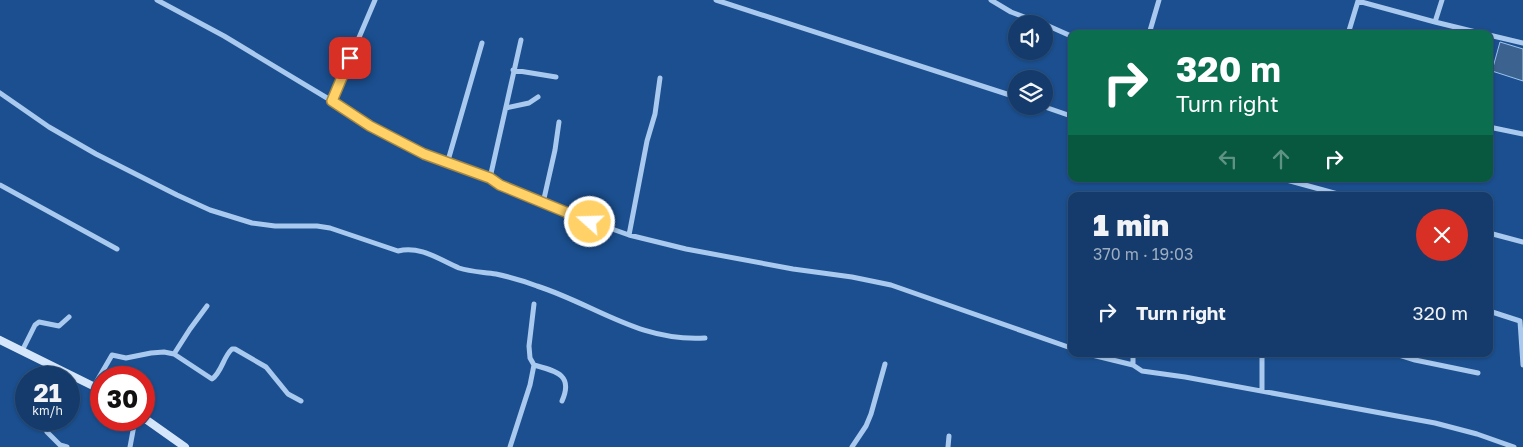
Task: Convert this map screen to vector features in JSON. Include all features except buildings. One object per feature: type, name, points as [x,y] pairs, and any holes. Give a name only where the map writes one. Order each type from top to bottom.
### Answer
[{"type":"street","points":[[157,0],[202,23],[370,126],[424,154],[490,178],[500,185],[543,204],[629,235],[686,249],[891,285],[1068,347]]},
{"type":"street","points":[[332,101],[375,0]]},
{"type":"street","points":[[716,0],[1008,95]]},
{"type":"street","points":[[991,0],[1019,15]]},
{"type":"street","points":[[1150,30],[1159,0]]},
{"type":"street","points":[[1349,30],[1357,0],[1468,30]]},
{"type":"street","points":[[1436,22],[1442,0]]},
{"type":"street","points":[[1053,28],[1068,35]]},
{"type":"street","points":[[1493,36],[1523,43]]},
{"type":"street","points":[[490,178],[520,40]]},
{"type":"street","points":[[448,164],[482,43]]},
{"type":"street","points":[[513,70],[556,77]]},
{"type":"street","points":[[629,235],[647,141],[655,114],[660,78]]},
{"type":"street","points":[[0,93],[49,127],[127,170],[192,203],[252,224],[330,228],[398,251],[406,249],[416,250],[461,268],[496,274],[536,285],[575,300],[620,323],[651,333],[677,339],[705,338]]},
{"type":"street","points":[[506,108],[529,103],[538,97]]},
{"type":"street","points":[[1053,110],[1068,115]]},
{"type":"street","points":[[543,204],[555,150],[558,122]]},
{"type":"street","points":[[1493,128],[1523,134]]},
{"type":"street","points":[[1294,182],[1330,192]]},
{"type":"street","points":[[0,185],[117,249]]},
{"type":"street","points":[[1493,234],[1523,242]]},
{"type":"street","points":[[510,447],[530,385],[534,365],[530,358],[529,346],[534,304]]},
{"type":"street","points":[[174,354],[190,328],[208,306]]},
{"type":"street","points":[[1493,312],[1520,321],[1523,365]]},
{"type":"street","points":[[22,351],[35,325],[40,322],[59,326],[69,317]]},
{"type":"street","points":[[0,340],[90,384]]},
{"type":"street","points":[[106,366],[112,355],[126,358],[164,352],[174,354],[212,378],[216,376],[232,349],[240,351],[250,359],[266,367],[288,394],[301,401]]},
{"type":"street","points":[[1100,357],[1133,365],[1142,371],[1185,376],[1435,423],[1477,434],[1514,447]]},
{"type":"street","points":[[1132,357],[1133,365]]},
{"type":"street","points":[[1262,357],[1262,390]]},
{"type":"street","points":[[1406,357],[1478,373]]},
{"type":"street","points":[[852,447],[866,426],[871,414],[885,364]]},
{"type":"street","points":[[534,365],[549,369],[563,378],[566,391],[562,400]]},
{"type":"street","points":[[155,426],[184,447]]},
{"type":"street","points":[[130,447],[133,431]]},
{"type":"street","points":[[47,432],[60,445],[67,447]]},
{"type":"street","points":[[948,447],[949,436]]},
{"type":"water","points":[[1500,42],[1523,49],[1523,81],[1493,71]]},
{"type":"route","points":[[350,58],[332,101],[370,126],[424,154],[448,164],[474,171],[500,185],[550,207],[590,222]]}]
